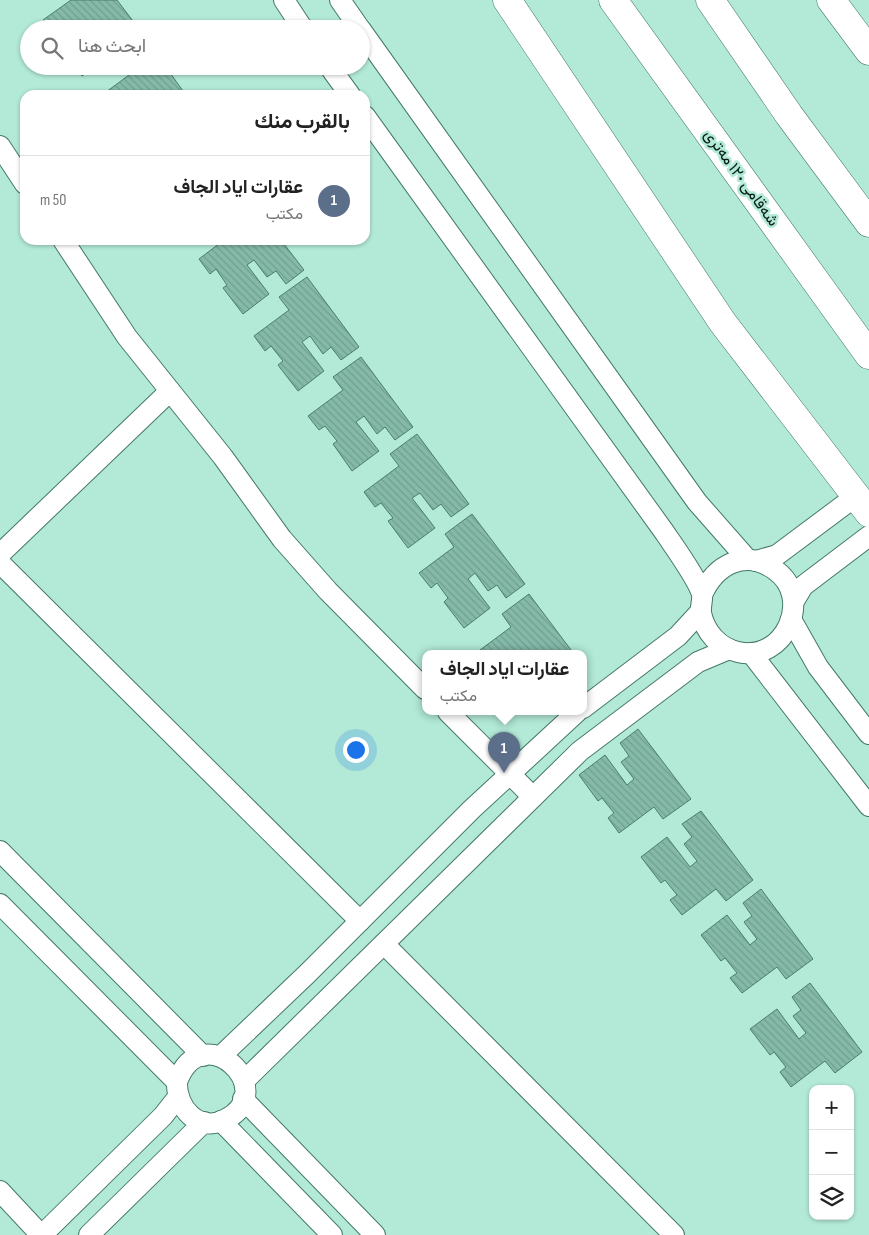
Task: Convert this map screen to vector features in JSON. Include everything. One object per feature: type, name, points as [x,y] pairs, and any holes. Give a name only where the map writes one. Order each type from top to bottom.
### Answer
[{"type":"main road","points":[[507,0],[723,323],[862,504]]},
{"type":"main road","name":"شەقامی ١٢٠ مەتری","points":[[613,0],[869,355]]},
{"type":"main road","points":[[710,0],[789,115],[869,223]]},
{"type":"main road","points":[[831,0],[869,51]]},
{"type":"street","points":[[284,0],[297,20]]},
{"type":"street","points":[[340,0],[354,20]]},
{"type":"street","points":[[370,43],[697,502],[752,560],[767,564],[785,579],[793,611],[818,667],[869,734]]},
{"type":"street","points":[[336,75],[346,90]]},
{"type":"street","points":[[370,123],[665,533],[702,603],[705,627],[715,640],[728,649],[751,653],[775,644],[785,634],[803,586],[869,536]]},
{"type":"street","points":[[0,146],[20,176]]},
{"type":"street","points":[[66,245],[127,337],[223,457],[282,539],[328,591],[422,686]]},
{"type":"street","points":[[0,554],[170,391]]},
{"type":"street","points":[[587,705],[678,636],[702,603],[708,581],[719,570],[732,562],[752,560],[777,554],[862,504]]},
{"type":"street","points":[[0,563],[360,921]]},
{"type":"street","points":[[89,1235],[213,1122],[234,1114],[244,1090],[384,944],[580,751],[698,662],[728,649]]},
{"type":"street","points":[[751,653],[869,806]]},
{"type":"street","points":[[451,715],[533,797]]},
{"type":"street","points":[[0,1191],[42,1235],[163,1116],[177,1089],[181,1072],[188,1064],[212,1056],[360,921],[510,774],[574,715]]},
{"type":"street","points":[[0,851],[212,1056],[232,1062],[240,1070],[244,1090],[375,1235]]},
{"type":"street","points":[[0,904],[177,1089],[186,1112],[194,1118],[213,1122],[332,1235]]},
{"type":"street","points":[[384,944],[674,1235]]},
{"type":"building","points":[[71,0],[117,0],[132,20],[43,20]]},
{"type":"building","points":[[129,75],[172,75],[182,90],[109,90]]},
{"type":"building","points":[[217,245],[285,245],[304,270],[286,284],[276,271],[267,277],[254,260],[247,265],[269,294],[243,314],[223,288],[227,285],[216,269],[210,274],[199,259]]},
{"type":"building","points":[[307,277],[359,347],[341,360],[331,347],[323,354],[310,336],[302,342],[324,371],[298,391],[278,365],[283,361],[271,346],[265,351],[254,336],[289,310],[279,297]]},
{"type":"building","points":[[361,357],[413,427],[395,440],[385,427],[377,434],[364,416],[356,422],[379,451],[352,471],[333,444],[337,441],[325,426],[319,430],[308,416],[343,390],[333,377]]},
{"type":"building","points":[[417,434],[469,504],[451,517],[441,504],[433,510],[420,493],[412,498],[435,528],[408,548],[388,521],[393,518],[381,503],[375,507],[364,492],[399,466],[390,454]]},
{"type":"building","points":[[472,514],[525,584],[506,598],[497,585],[488,591],[475,573],[468,579],[490,608],[464,628],[444,602],[448,598],[437,583],[431,588],[419,573],[454,547],[445,534]]},
{"type":"building","points":[[529,594],[571,650],[480,650],[511,627],[502,614]]},
{"type":"building","points":[[638,729],[691,799],[663,819],[654,807],[619,833],[608,818],[614,813],[602,798],[598,801],[579,775],[605,755],[627,785],[634,779],[621,762],[629,756],[620,743]]},
{"type":"building","points":[[701,811],[753,880],[726,901],[716,889],[682,915],[670,900],[677,895],[665,880],[661,883],[641,857],[667,837],[690,867],[697,861],[684,844],[692,837],[682,824]]},
{"type":"building","points":[[761,889],[813,959],[786,979],[777,967],[742,993],[730,978],[737,973],[725,958],[721,961],[701,935],[727,915],[750,945],[757,939],[744,922],[752,916],[743,903]]},
{"type":"building","points":[[810,983],[862,1052],[835,1073],[825,1061],[791,1087],[780,1072],[786,1067],[774,1052],[770,1055],[750,1029],[777,1009],[799,1039],[806,1033],[793,1016],[801,1010],[792,997]]},
{"type":"place","name":"عقارات اياد الجاف","points":[[504,773]]}]
